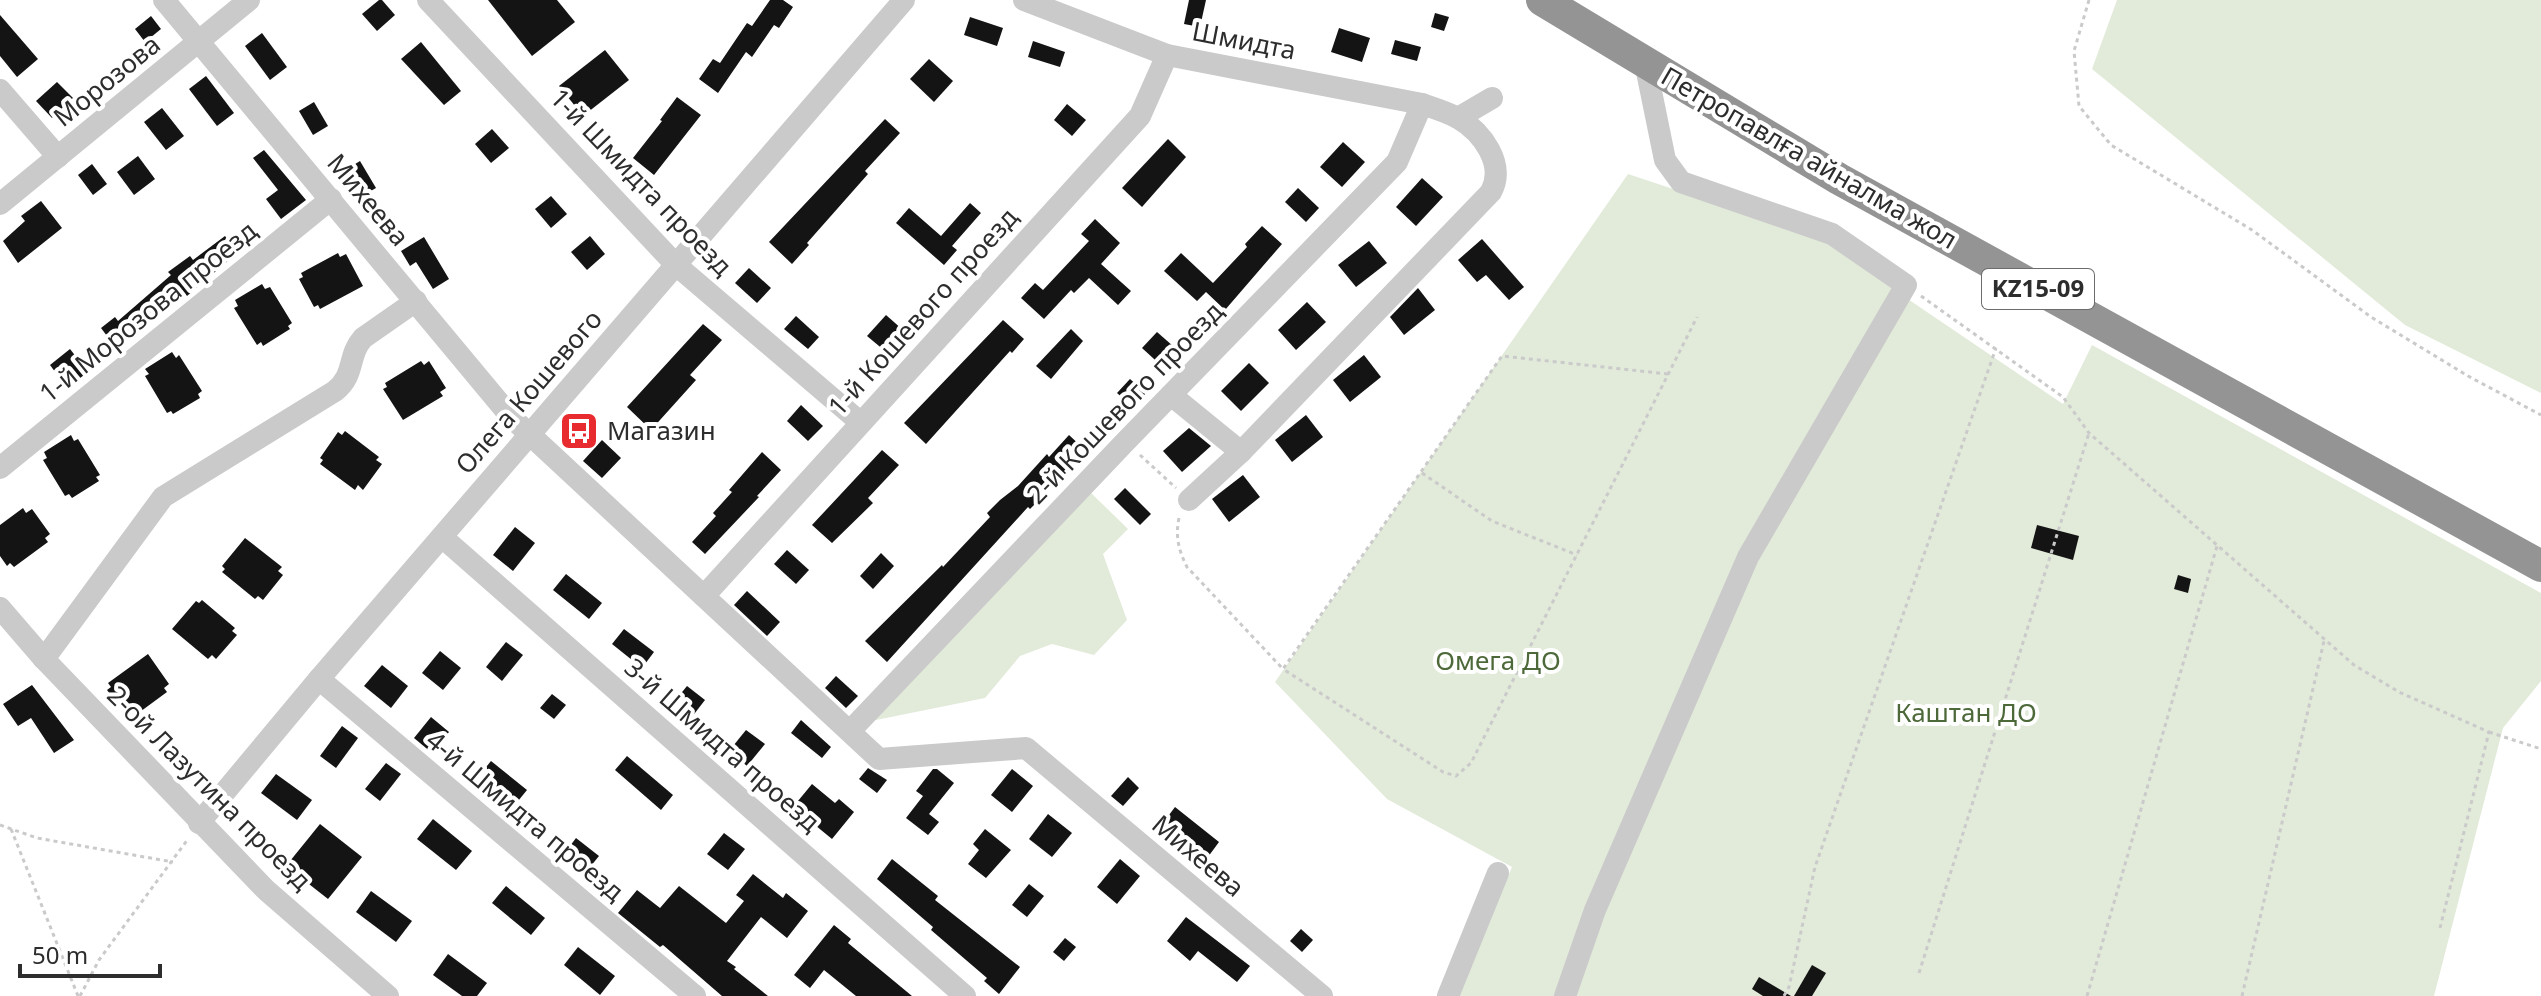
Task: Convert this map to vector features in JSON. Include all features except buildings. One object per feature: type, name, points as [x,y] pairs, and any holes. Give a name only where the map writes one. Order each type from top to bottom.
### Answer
[{"type":"highway","name":"Петропавлға айналма жол","points":[[1542,0],[1839,179],[2541,566]]},
{"type":"street","name":"Михеева","points":[[164,0],[529,436]]},
{"type":"street","name":"Морозова","points":[[0,204],[249,0]]},
{"type":"street","name":"1-й Шмидта проезд","points":[[428,0],[676,265],[860,422]]},
{"type":"street","name":"Олега Кошевого","points":[[199,823],[319,679],[904,0]]},
{"type":"street","name":"Шмидта","points":[[1024,0],[1167,55],[1422,104],[1458,118]]},
{"type":"street","name":"1-й Кошевого проезд","points":[[704,596],[1140,116],[1167,55]]},
{"type":"street","points":[[1565,996],[1595,910],[1748,557],[1906,285],[1832,234],[1681,182],[1665,160],[1645,62]]},
{"type":"street","points":[[0,90],[58,157]]},
{"type":"street","points":[[1189,500],[1241,452],[1491,192],[1497,173],[1493,157],[1477,133],[1458,118],[1492,98]]},
{"type":"street","name":"2-й Кошевого проезд","points":[[850,731],[1397,162],[1422,104]]},
{"type":"street","name":"1-й Морозова проезд","points":[[0,468],[331,199]]},
{"type":"street","points":[[44,659],[163,497],[335,391],[345,383],[353,354],[363,338],[416,301]]},
{"type":"street","points":[[1171,395],[1241,452]]},
{"type":"street","points":[[529,436],[850,731]]},
{"type":"street","name":"3-й Шмидта проезд","points":[[442,537],[965,996]]},
{"type":"street","name":"2-ой Лазутина проезд","points":[[0,608],[199,823],[266,890],[388,996]]},
{"type":"street","name":"4-й Шмидта проезд","points":[[319,679],[695,996]]},
{"type":"street","name":"Михеева","points":[[850,731],[879,759],[1026,748],[1322,996]]},
{"type":"street","points":[[1448,996],[1498,873]]},
{"type":"path","points":[[2089,0],[2074,51],[2079,106],[2111,145],[2252,230],[2371,317],[2468,376],[2541,415]]},
{"type":"path","points":[[1906,285],[2063,397],[2089,433],[2354,665],[2399,692],[2489,732],[2541,749]]},
{"type":"path","points":[[1126,441],[1189,500],[1180,512],[1176,531],[1179,551],[1187,567],[1283,669],[1443,772],[1456,776],[1471,763],[1697,317]]},
{"type":"path","points":[[1784,996],[1789,987],[1815,867],[1996,348]]},
{"type":"path","points":[[1283,669],[1502,356],[1668,374]]},
{"type":"path","points":[[1919,973],[2089,433]]},
{"type":"path","points":[[1421,472],[1492,521],[1577,555]]},
{"type":"path","points":[[2087,996],[2217,546]]},
{"type":"path","points":[[2242,996],[2324,641]]},
{"type":"path","points":[[2440,928],[2489,732]]},
{"type":"path","points":[[79,996],[99,960],[199,823]]},
{"type":"path","points":[[0,825],[37,838],[173,862]]},
{"type":"path","points":[[11,829],[79,996]]},
{"type":"green space","points":[[2117,0],[2541,0],[2541,393],[2405,325],[2092,69]]},
{"type":"green space","points":[[1628,174],[1824,239],[2063,404],[2092,345],[2541,593],[2541,681],[2503,728],[2434,996],[1458,996],[1512,867],[1387,799],[1275,682]]},
{"type":"green space","points":[[1091,493],[1128,529],[1103,554],[1127,620],[1094,655],[1052,644],[1020,656],[985,698],[871,721]]},
{"type":"place","name":"Магазин","points":[[579,431]]},
{"type":"park label","name":"Омега ДО","points":[[1498,661]]},
{"type":"park label","name":"Каштан ДО","points":[[1966,713]]}]
